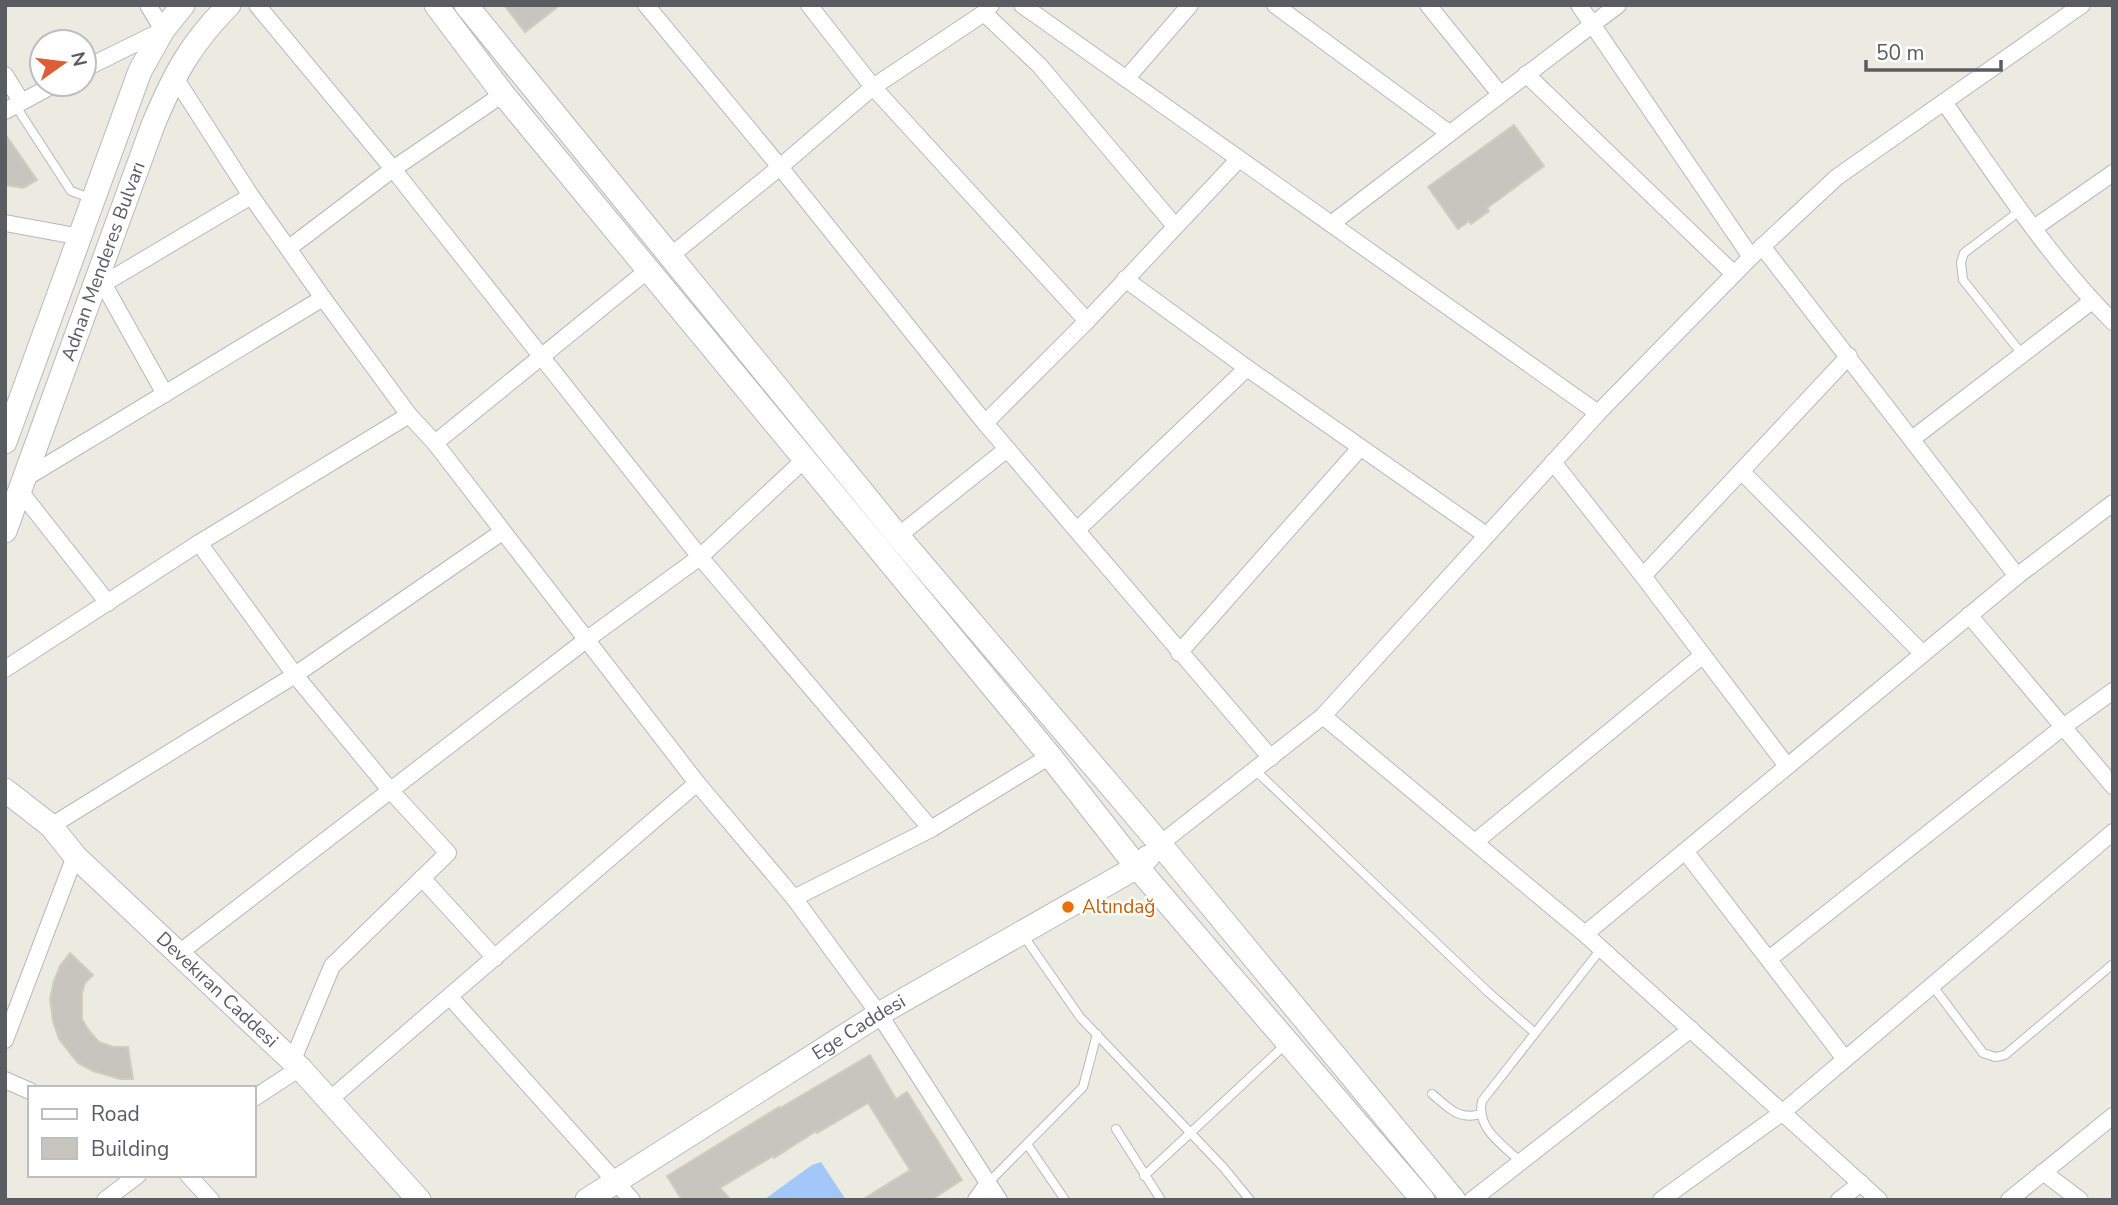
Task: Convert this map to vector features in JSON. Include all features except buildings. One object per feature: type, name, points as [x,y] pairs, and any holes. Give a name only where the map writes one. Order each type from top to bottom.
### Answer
[{"type":"main road","name":"Adnan Menderes Bulvarı","points":[[5,442],[140,71],[163,30],[183,5]]},
{"type":"main road","name":"Adnan Menderes Bulvarı","points":[[5,531],[99,288],[153,125],[174,76],[203,31],[229,5]]},
{"type":"main road","points":[[436,5],[503,94],[1050,756],[1137,867],[1423,1200]]},
{"type":"main road","points":[[466,5],[898,536],[1160,844],[1454,1200]]},
{"type":"main road","name":"Devekıran Caddesi","points":[[5,790],[51,826],[75,856],[296,1065],[419,1200]]},
{"type":"main road","name":"Ege Caddesi","points":[[587,1200],[879,1014],[1137,867],[1160,844]]},
{"type":"street","points":[[98,62],[163,30],[148,5]]},
{"type":"street","points":[[257,5],[393,169],[700,557],[931,829]]},
{"type":"street","points":[[646,5],[780,167],[985,424],[1271,758]]},
{"type":"street","points":[[809,5],[873,87],[1087,321]]},
{"type":"street","points":[[1022,5],[1598,413]]},
{"type":"street","points":[[1126,79],[1190,5]]},
{"type":"street","points":[[1275,5],[1449,133]]},
{"type":"street","points":[[1428,5],[1500,94]]},
{"type":"street","points":[[1578,5],[1756,251],[1849,356],[2017,576]]},
{"type":"street","points":[[1331,224],[1618,5]]},
{"type":"street","points":[[1160,844],[1324,716],[1598,413],[1756,251],[1837,177],[2082,5]]},
{"type":"street","points":[[669,257],[873,87],[987,9],[1175,226]]},
{"type":"street","points":[[1526,74],[1734,274]]},
{"type":"street","points":[[5,75],[14,105]]},
{"type":"street","points":[[174,76],[251,196],[410,415],[435,443],[697,783],[794,898],[879,1014],[999,1200]]},
{"type":"street","points":[[289,248],[393,169],[503,94]]},
{"type":"street","points":[[1944,102],[2034,228],[2092,301],[2113,322]]},
{"type":"street","points":[[985,424],[1087,321],[1239,159]]},
{"type":"street","points":[[2034,228],[2113,173]]},
{"type":"street","points":[[165,394],[99,288],[251,196]]},
{"type":"street","points":[[5,223],[81,237]]},
{"type":"street","points":[[435,443],[648,270]]},
{"type":"street","points":[[1125,279],[1486,535]]},
{"type":"street","points":[[108,603],[22,484],[323,298]]},
{"type":"street","points":[[1912,439],[2092,301]]},
{"type":"street","points":[[1643,576],[1849,356]]},
{"type":"street","points":[[1077,530],[1247,368]]},
{"type":"street","points":[[5,670],[198,543],[410,415]]},
{"type":"street","points":[[1179,653],[1360,448]]},
{"type":"street","points":[[898,536],[1007,449]]},
{"type":"street","points":[[179,953],[586,640],[700,557],[804,460]]},
{"type":"street","points":[[1553,462],[1787,766]]},
{"type":"street","points":[[1742,472],[1923,654]]},
{"type":"street","points":[[1585,934],[1969,615],[2113,503]]},
{"type":"street","points":[[51,826],[295,675],[502,532]]},
{"type":"street","points":[[198,543],[295,675],[390,790],[448,853],[332,966],[296,1065],[256,1096]]},
{"type":"street","points":[[1969,615],[2113,786]]},
{"type":"street","points":[[1475,842],[1703,655]]},
{"type":"street","points":[[1769,959],[2063,727],[2113,691]]},
{"type":"street","points":[[1324,716],[1585,934],[1879,1200]]},
{"type":"street","points":[[794,898],[931,829],[1050,756]]},
{"type":"street","points":[[328,1101],[697,783]]},
{"type":"street","points":[[1661,1200],[1783,1112],[2113,832]]},
{"type":"street","points":[[1685,851],[1845,1059]]},
{"type":"street","points":[[5,1040],[75,856]]},
{"type":"street","points":[[422,878],[495,958]]},
{"type":"street","points":[[450,997],[632,1200]]},
{"type":"street","points":[[1472,1200],[1690,1029]]},
{"type":"street","points":[[5,1080],[28,1090]]},
{"type":"street","points":[[2009,1200],[2113,1115]]},
{"type":"street","points":[[2043,1172],[2080,1200]]},
{"type":"street","points":[[104,1200],[135,1177]]},
{"type":"street","points":[[190,1177],[211,1200]]},
{"type":"street","points":[[976,1200],[988,1183]]},
{"type":"street","points":[[1839,1200],[1861,1183]]},
{"type":"lane","points":[[14,105],[71,191],[94,200]]},
{"type":"lane","points":[[2021,210],[1964,253],[1961,271],[1963,280],[2022,354]]},
{"type":"lane","points":[[1256,771],[1488,992],[1535,1033]]},
{"type":"lane","points":[[1021,933],[1080,1017],[1191,1133],[1250,1200]]},
{"type":"lane","points":[[1521,1162],[1484,1127],[1480,1114],[1482,1101],[1601,948]]},
{"type":"lane","points":[[1932,985],[1983,1053],[1995,1057],[2005,1055],[2113,964]]},
{"type":"lane","points":[[988,1183],[1083,1087],[1097,1034]]},
{"type":"lane","points":[[1144,1176],[1288,1042]]},
{"type":"lane","points":[[1432,1094],[1457,1115],[1470,1117],[1480,1114]]},
{"type":"lane","points":[[1116,1129],[1160,1200]]},
{"type":"lane","points":[[1027,1144],[1065,1200]]},
{"type":"water","points":[[821,1162],[846,1200],[765,1199],[812,1165]]},
{"type":"place","name":"Altındağ","points":[[1068,907]]}]
